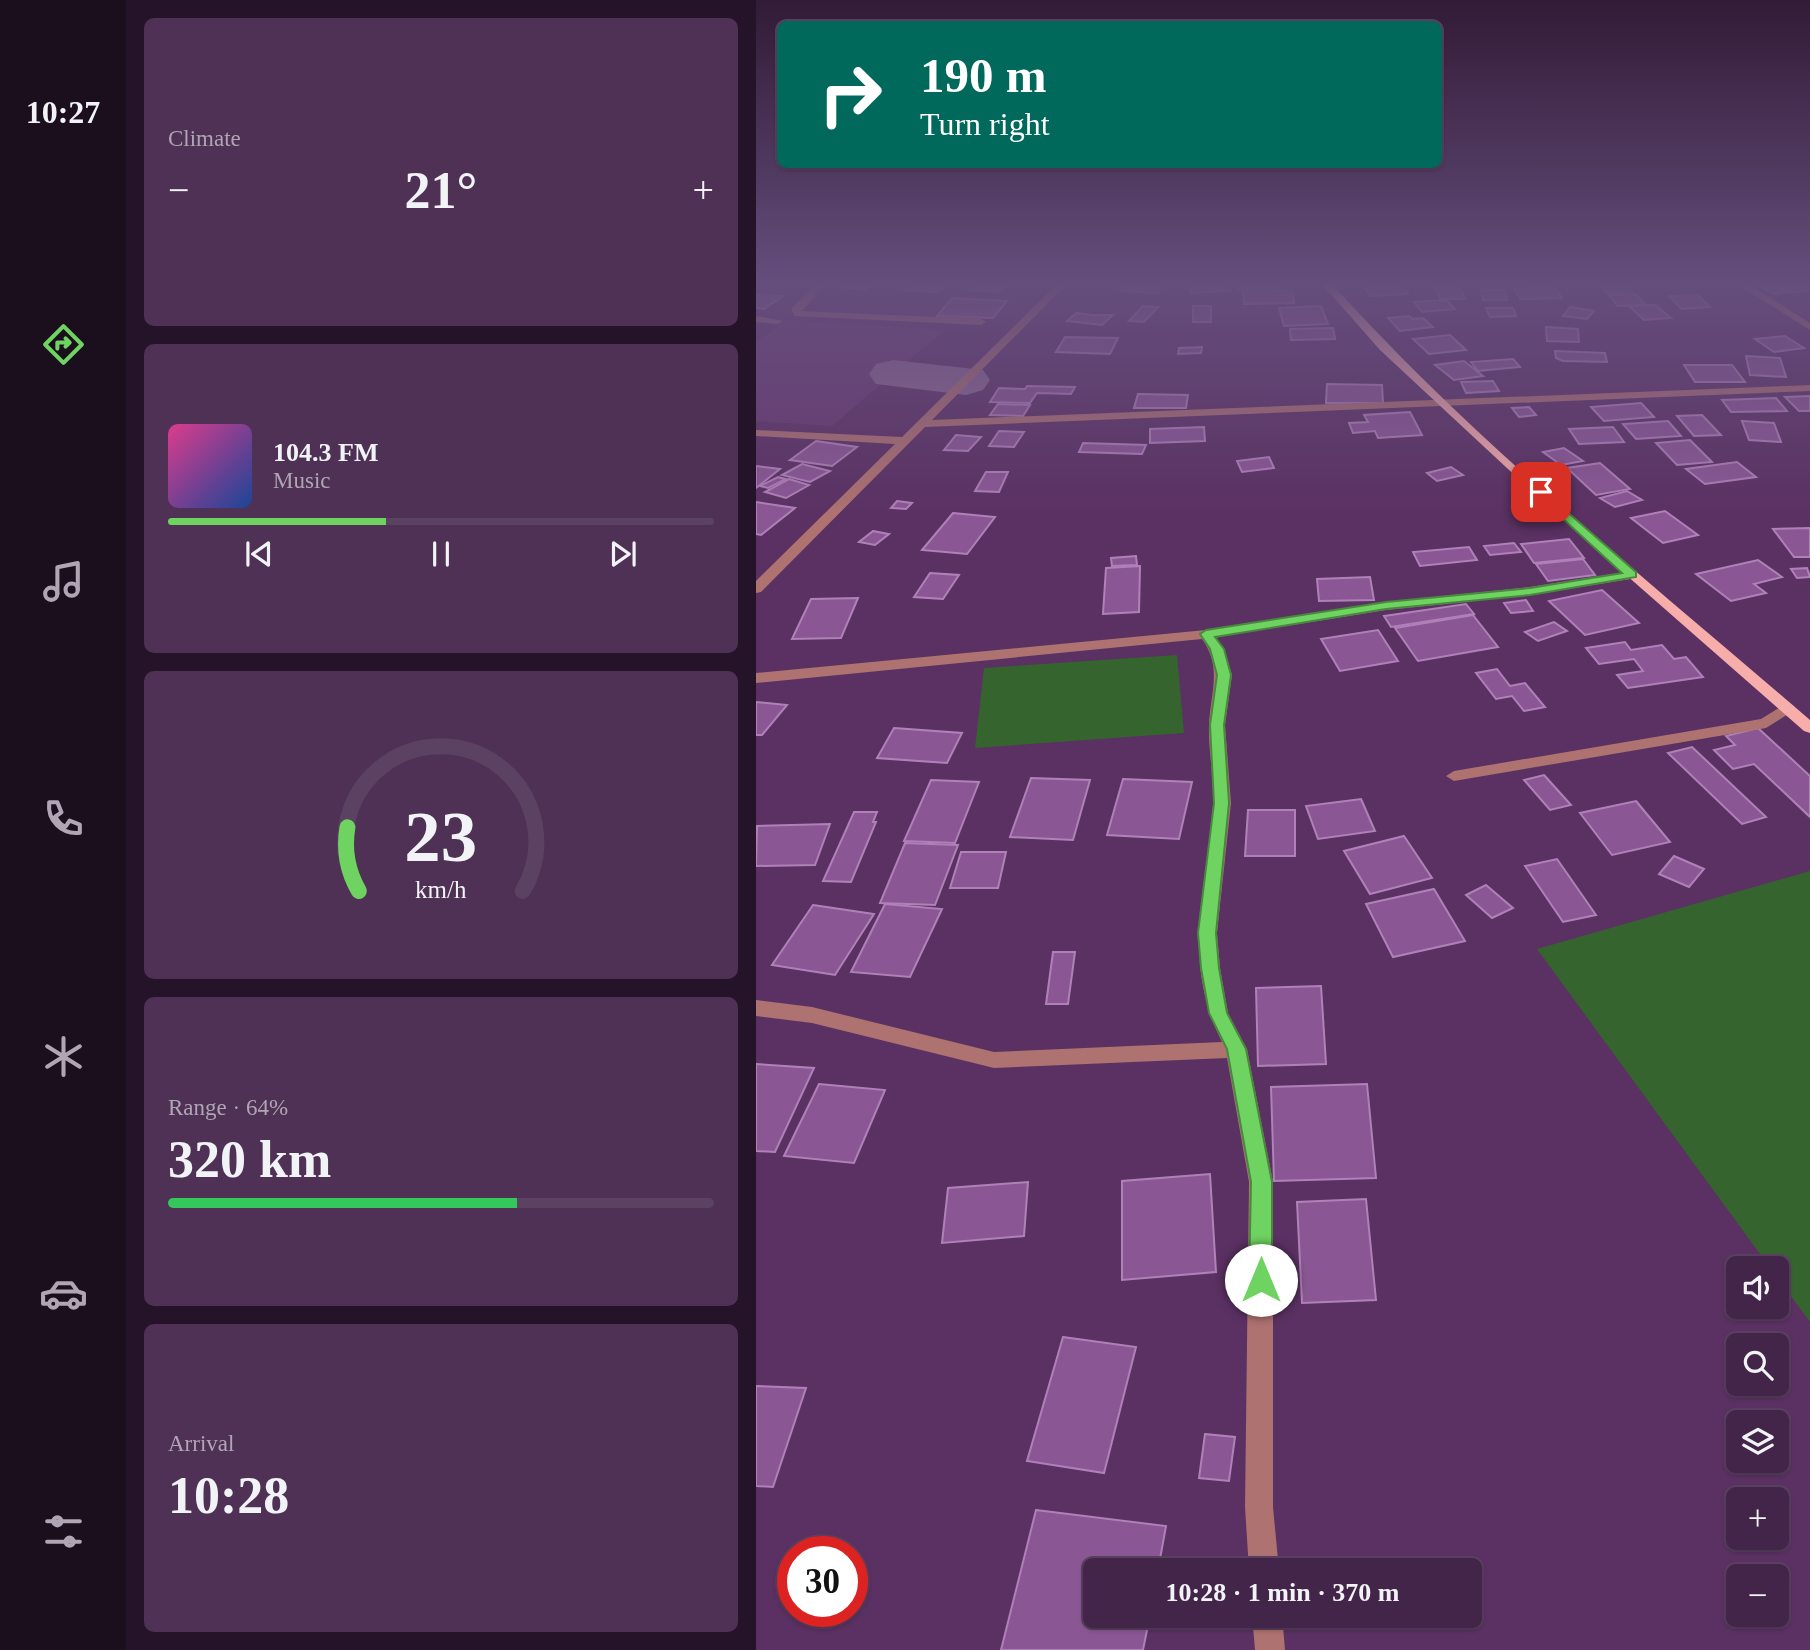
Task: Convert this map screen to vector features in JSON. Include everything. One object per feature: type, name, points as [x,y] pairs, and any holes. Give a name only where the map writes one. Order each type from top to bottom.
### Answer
[{"type":"main road","points":[[1399,361],[1632,575],[1810,728]]},
{"type":"street","points":[[756,589],[985,361]]},
{"type":"street","points":[[922,424],[1445,405],[1810,388]]},
{"type":"street","points":[[756,433],[905,441]]},
{"type":"street","points":[[756,678],[1206,634],[1386,606],[1530,592],[1632,575]]},
{"type":"street","points":[[1206,634],[1217,649],[1224,675],[1217,725],[1222,803],[1207,933],[1218,1013],[1236,1049],[1261,1182],[1258,1388],[1264,1558]]},
{"type":"street","points":[[1454,776],[1766,723],[1787,708]]},
{"type":"street","points":[[756,1008],[812,1015],[994,1060],[1236,1049]]},
{"type":"street","points":[[1268,1628],[1270,1650]]},
{"type":"shaded area","points":[[756,361],[909,361],[832,426],[756,421]]},
{"type":"green space","points":[[1177,655],[1184,733],[975,748],[984,668]]},
{"type":"green space","points":[[1810,871],[1810,1322],[1789,1294],[1789,1256],[1761,1256],[1537,949]]},
{"type":"building","points":[[1464,361],[1483,376],[1454,380],[1435,365]]},
{"type":"building","points":[[1515,361],[1520,367],[1478,371],[1471,362]]},
{"type":"building","points":[[1747,361],[1781,361],[1786,377],[1750,375]]},
{"type":"building","points":[[1684,365],[1732,365],[1745,382],[1695,382]]},
{"type":"building","points":[[1493,381],[1499,391],[1466,393],[1461,382]]},
{"type":"building","points":[[1327,384],[1382,385],[1383,403],[1326,403]]},
{"type":"building","points":[[1027,386],[1075,387],[1071,394],[1037,393],[1030,403],[990,402],[999,388],[1025,389]]},
{"type":"building","points":[[1138,394],[1188,395],[1186,408],[1134,408]]},
{"type":"building","points":[[1810,396],[1810,411],[1799,411],[1785,397]]},
{"type":"building","points":[[1776,398],[1787,411],[1731,412],[1722,400]]},
{"type":"building","points":[[1641,403],[1654,417],[1604,421],[1591,407]]},
{"type":"building","points":[[998,404],[1030,405],[1023,416],[990,415]]},
{"type":"building","points":[[1529,407],[1536,415],[1519,417],[1512,408]]},
{"type":"building","points":[[1410,412],[1422,435],[1378,438],[1375,431],[1353,433],[1349,423],[1368,422],[1364,415]]},
{"type":"building","points":[[1702,415],[1721,435],[1694,436],[1677,416]]},
{"type":"building","points":[[1668,421],[1681,436],[1636,439],[1623,424]]},
{"type":"building","points":[[1742,421],[1774,423],[1781,442],[1749,440]]},
{"type":"building","points":[[1204,427],[1205,441],[1150,443],[1150,429]]},
{"type":"building","points":[[1613,427],[1624,442],[1579,444],[1569,429]]},
{"type":"building","points":[[999,431],[1024,432],[1014,447],[989,446]]},
{"type":"building","points":[[956,435],[981,437],[968,451],[944,450]]},
{"type":"building","points":[[1690,440],[1712,462],[1677,465],[1656,443]]},
{"type":"building","points":[[816,441],[857,447],[832,466],[790,460]]},
{"type":"building","points":[[1083,443],[1146,445],[1142,454],[1079,452]]},
{"type":"building","points":[[1564,448],[1583,461],[1561,465],[1543,452]]},
{"type":"building","points":[[1269,457],[1274,468],[1242,472],[1237,461]]},
{"type":"building","points":[[1737,462],[1756,477],[1705,484],[1686,469]]},
{"type":"building","points":[[1600,463],[1630,489],[1596,495],[1567,468]]},
{"type":"building","points":[[802,464],[830,471],[810,482],[782,475]]},
{"type":"building","points":[[756,466],[780,469],[756,488]]},
{"type":"building","points":[[1451,467],[1463,475],[1437,481],[1427,473]]},
{"type":"building","points":[[986,472],[1008,472],[999,492],[975,491]]},
{"type":"building","points":[[778,477],[786,479],[768,488],[760,486]]},
{"type":"building","points":[[789,479],[809,485],[786,498],[765,492]]},
{"type":"building","points":[[1627,491],[1642,500],[1615,507],[1600,498]]},
{"type":"building","points":[[897,501],[912,503],[906,509],[891,508]]},
{"type":"building","points":[[756,502],[795,508],[761,535],[756,534]]},
{"type":"building","points":[[1665,511],[1698,535],[1663,543],[1631,518]]},
{"type":"building","points":[[953,513],[995,517],[967,554],[922,550]]},
{"type":"building","points":[[1810,528],[1810,557],[1794,557],[1773,529]]},
{"type":"building","points":[[873,531],[889,534],[875,545],[859,542]]},
{"type":"building","points":[[1569,539],[1584,558],[1534,563],[1521,544]]},
{"type":"building","points":[[1514,543],[1521,552],[1490,555],[1484,546]]},
{"type":"building","points":[[1469,547],[1477,560],[1420,566],[1413,552]]},
{"type":"building","points":[[1136,556],[1137,565],[1112,566],[1111,558]]},
{"type":"building","points":[[1583,559],[1595,575],[1548,581],[1536,564]]},
{"type":"building","points":[[1758,560],[1782,577],[1754,584],[1766,593],[1731,601],[1696,574]]},
{"type":"building","points":[[1140,566],[1139,612],[1103,614],[1106,568]]},
{"type":"building","points":[[1807,568],[1810,577],[1797,578],[1791,569]]},
{"type":"building","points":[[930,573],[959,575],[943,599],[914,597]]},
{"type":"building","points":[[1370,577],[1374,600],[1319,601],[1317,579]]},
{"type":"building","points":[[1602,590],[1639,623],[1585,635],[1549,601]]},
{"type":"building","points":[[858,598],[841,638],[792,639],[811,599]]},
{"type":"building","points":[[1526,600],[1533,611],[1511,613],[1504,603]]},
{"type":"building","points":[[1466,604],[1474,614],[1391,627],[1384,616]]},
{"type":"building","points":[[1473,615],[1498,647],[1418,661],[1395,628]]},
{"type":"building","points":[[1554,622],[1567,631],[1538,641],[1525,632]]},
{"type":"building","points":[[1378,630],[1398,661],[1340,671],[1321,639]]},
{"type":"building","points":[[1625,642],[1631,650],[1662,645],[1674,659],[1686,657],[1703,677],[1628,688],[1617,675],[1643,671],[1634,659],[1599,664],[1586,648]]},
{"type":"building","points":[[1497,669],[1510,686],[1525,683],[1545,707],[1524,711],[1512,696],[1496,699],[1476,673]]},
{"type":"building","points":[[756,702],[787,705],[762,735],[756,735]]},
{"type":"building","points":[[894,728],[962,733],[947,763],[877,758]]},
{"type":"building","points":[[1758,728],[1810,776],[1810,817],[1754,764],[1733,769],[1714,750],[1735,745],[1726,736]]},
{"type":"building","points":[[1692,747],[1766,817],[1742,824],[1668,753]]},
{"type":"building","points":[[1544,775],[1571,805],[1550,810],[1524,780]]},
{"type":"building","points":[[1031,778],[1090,780],[1073,840],[1010,837]]},
{"type":"building","points":[[1123,779],[1192,782],[1179,839],[1107,835]]},
{"type":"building","points":[[931,780],[979,782],[955,843],[904,841]]},
{"type":"building","points":[[1361,799],[1375,831],[1318,839],[1306,806]]},
{"type":"building","points":[[1636,801],[1670,842],[1612,855],[1580,813]]},
{"type":"building","points":[[1248,810],[1295,810],[1295,856],[1245,856]]},
{"type":"building","points":[[854,812],[877,812],[873,822],[876,822],[851,882],[823,881]]},
{"type":"building","points":[[830,824],[815,865],[756,866],[757,826]]},
{"type":"building","points":[[1404,836],[1432,878],[1370,894],[1344,851]]},
{"type":"building","points":[[905,843],[958,845],[935,905],[880,903]]},
{"type":"building","points":[[961,852],[1006,852],[998,888],[950,888]]},
{"type":"building","points":[[1674,856],[1704,869],[1689,887],[1659,874]]},
{"type":"building","points":[[1557,859],[1596,915],[1563,922],[1525,866]]},
{"type":"building","points":[[1486,885],[1513,908],[1492,918],[1466,895]]},
{"type":"building","points":[[1434,889],[1465,941],[1393,957],[1366,904]]},
{"type":"building","points":[[885,904],[942,909],[910,977],[851,972]]},
{"type":"building","points":[[813,905],[874,914],[835,975],[772,965]]},
{"type":"building","points":[[1053,952],[1075,952],[1068,1004],[1046,1004]]},
{"type":"building","points":[[1321,986],[1326,1064],[1258,1066],[1256,988]]},
{"type":"building","points":[[756,1064],[814,1068],[775,1152],[756,1151]]},
{"type":"building","points":[[819,1084],[885,1090],[854,1163],[784,1156]]},
{"type":"building","points":[[1367,1084],[1376,1178],[1274,1181],[1271,1087]]},
{"type":"building","points":[[1210,1174],[1216,1272],[1122,1280],[1122,1181]]},
{"type":"building","points":[[1028,1182],[1024,1236],[942,1243],[948,1188]]},
{"type":"building","points":[[1366,1199],[1376,1300],[1302,1303],[1297,1202]]},
{"type":"building","points":[[1063,1337],[1136,1347],[1104,1473],[1027,1461]]},
{"type":"building","points":[[756,1386],[806,1388],[773,1487],[756,1486]]},
{"type":"building","points":[[1205,1434],[1235,1437],[1229,1481],[1199,1478]]},
{"type":"building","points":[[1036,1510],[1166,1526],[1160,1558],[1083,1558],[1083,1628],[1147,1628],[1143,1650],[1001,1650]]},
{"type":"taxiway","points":[[893,374],[966,380]]},
{"type":"route","points":[[1261,1280],[1261,1182],[1236,1049],[1218,1013],[1207,933],[1222,803],[1217,760],[1217,725],[1224,675],[1217,649],[1206,634],[1386,606],[1530,592],[1632,575],[1541,492]]}]
